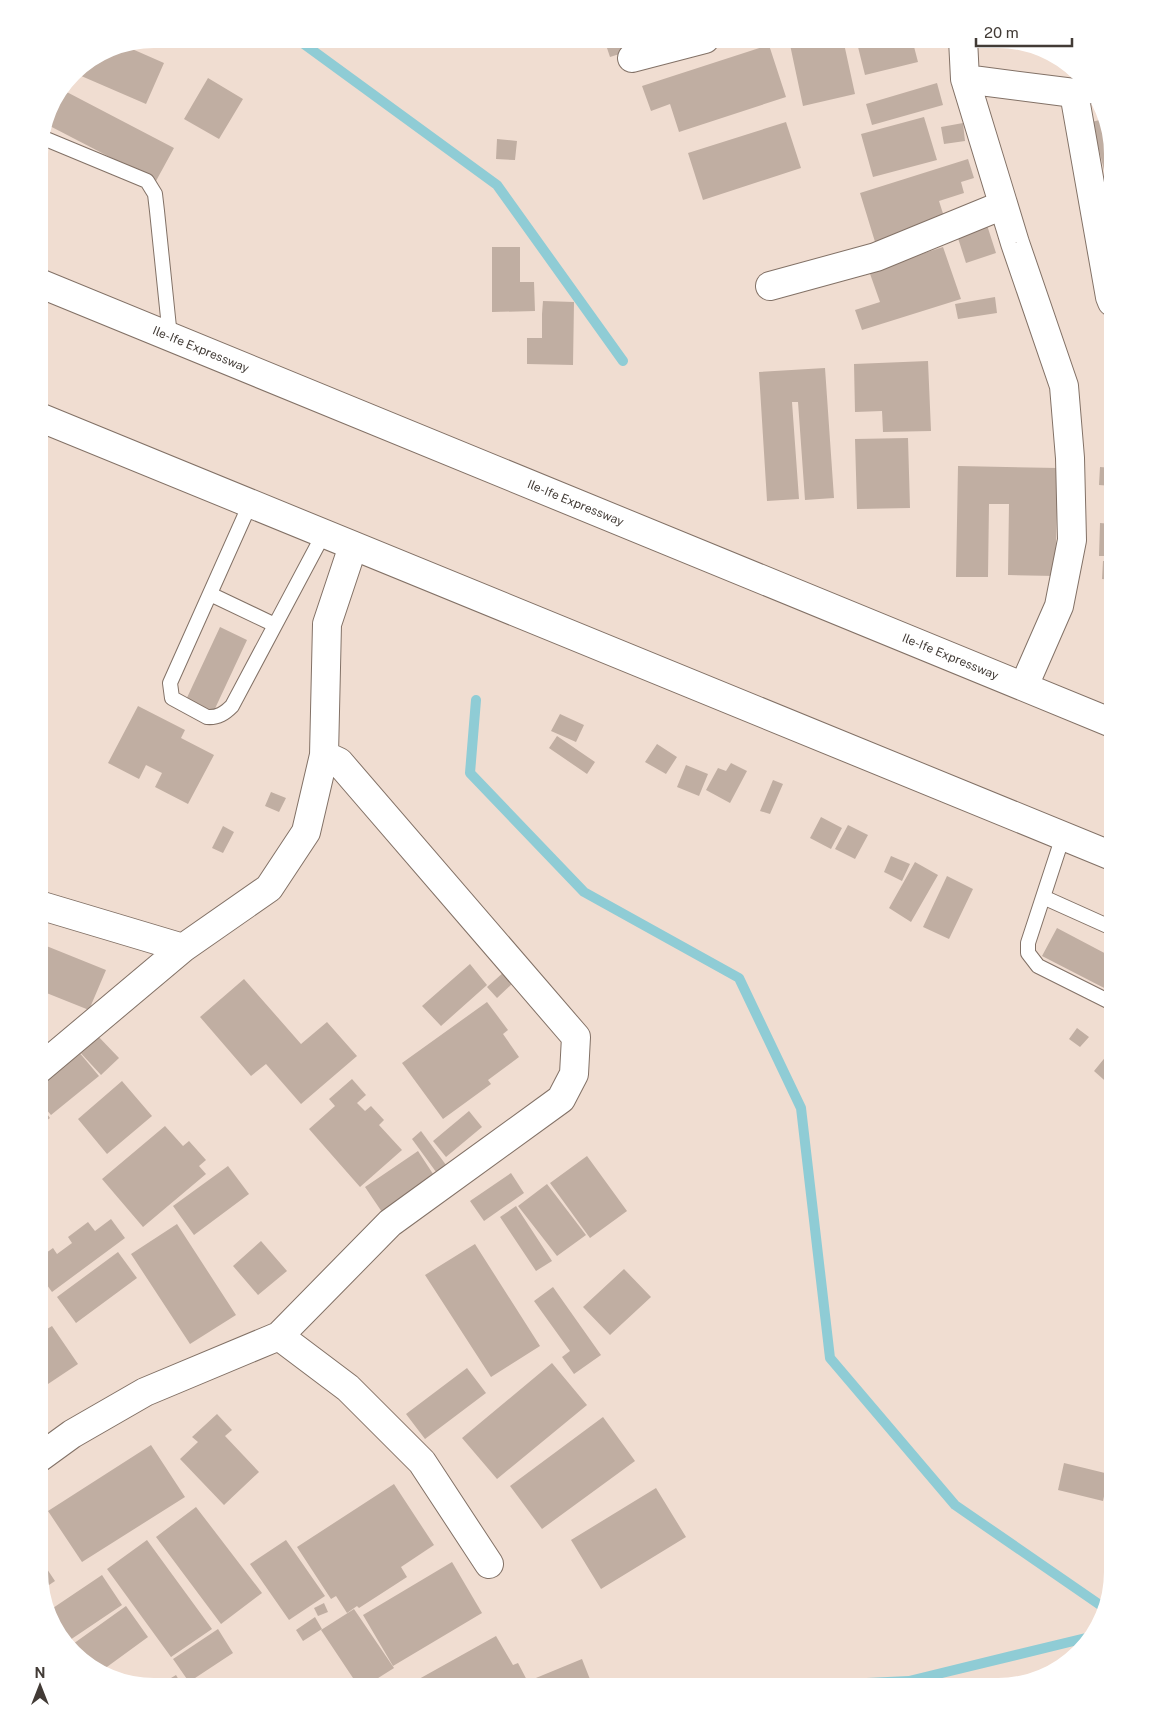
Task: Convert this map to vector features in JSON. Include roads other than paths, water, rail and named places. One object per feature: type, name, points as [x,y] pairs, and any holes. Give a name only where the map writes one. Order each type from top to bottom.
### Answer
[{"type":"main road","points":[[632,58],[670,48]]},
{"type":"main road","points":[[963,48],[965,79],[1003,205],[1064,386],[1070,458],[1072,540],[1059,606],[1024,686]]},
{"type":"main road","points":[[965,79],[1082,91],[1104,253]]},
{"type":"main road","points":[[770,286],[876,257],[1003,205]]},
{"type":"main road","name":"Ile-Ife Expressway","points":[[48,287],[1104,719]]},
{"type":"main road","points":[[48,421],[1104,853]]},
{"type":"main road","points":[[48,1062],[184,948],[269,888],[306,832],[324,755],[327,624],[353,546]]},
{"type":"main road","points":[[48,1451],[72,1434],[145,1392],[279,1336],[390,1223],[561,1099],[574,1074],[576,1037],[339,762],[324,755]]},
{"type":"main road","points":[[48,907],[184,948]]},
{"type":"main road","points":[[279,1336],[348,1388],[422,1462],[489,1564]]},
{"type":"lane","points":[[48,140],[147,180],[155,194],[170,337]]},
{"type":"lane","points":[[250,504],[170,683],[172,698],[207,717],[214,718],[232,706],[323,534]]},
{"type":"lane","points":[[210,594],[275,625]]},
{"type":"lane","points":[[1063,836],[1028,943],[1028,952],[1038,966],[1104,999]]},
{"type":"lane","points":[[1043,896],[1104,924]]},
{"type":"waterway","points":[[309,48],[497,185],[623,361]]},
{"type":"waterway","points":[[476,700],[470,773],[584,892],[739,978],[801,1108],[830,1358],[955,1505],[1099,1604]]},
{"type":"waterway","points":[[921,1678],[1080,1639]]}]
